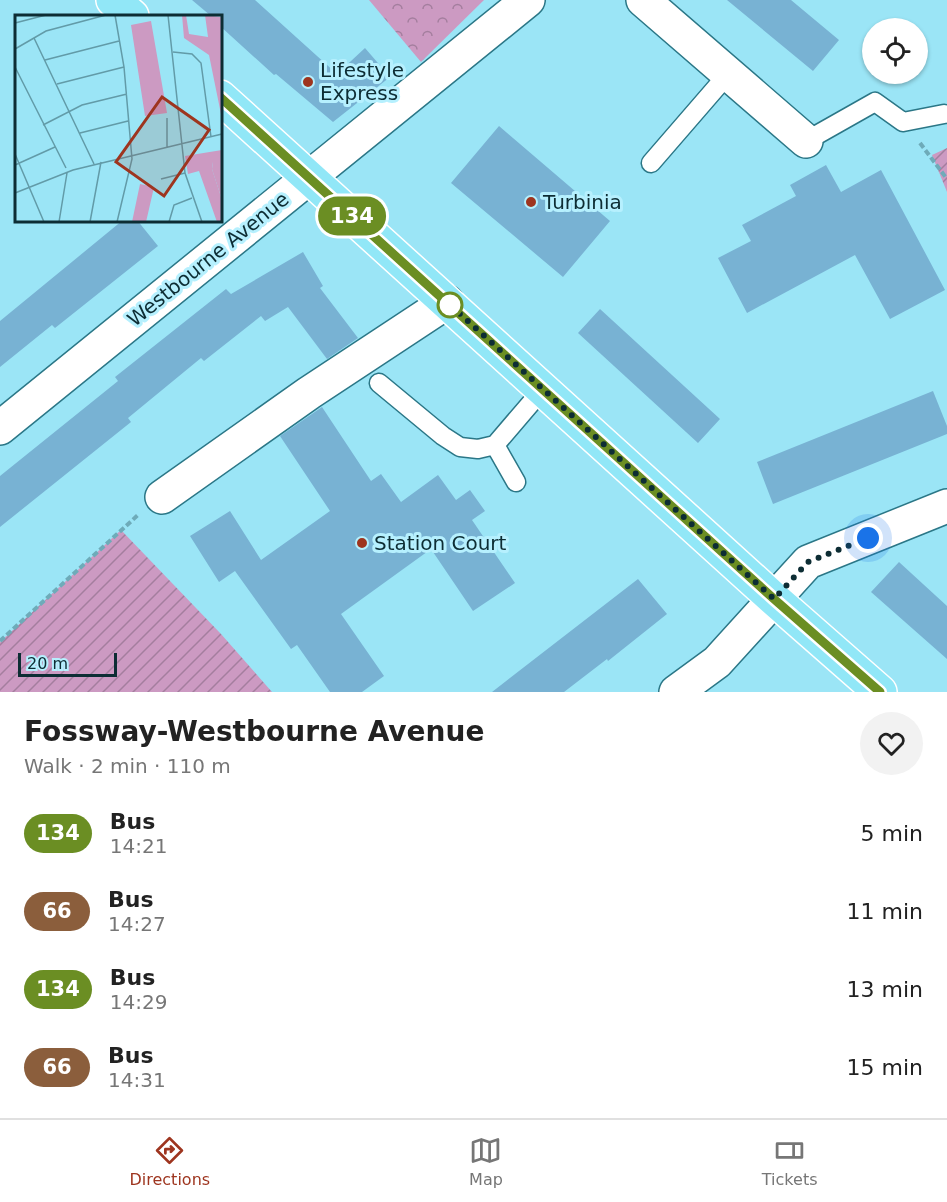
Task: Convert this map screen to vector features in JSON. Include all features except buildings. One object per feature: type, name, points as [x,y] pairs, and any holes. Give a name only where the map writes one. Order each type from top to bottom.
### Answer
[{"type":"main road","points":[[114,0],[131,15]]},
{"type":"main road","points":[[222,99],[774,599],[880,692]]},
{"type":"street","name":"Westbourne Avenue","points":[[0,428],[23,407],[528,0]]},
{"type":"street","points":[[643,0],[806,141]]},
{"type":"street","points":[[162,498],[309,393],[447,302]]},
{"type":"street","points":[[676,692],[717,662],[808,562],[947,506]]},
{"type":"lane","points":[[651,163],[728,74]]},
{"type":"lane","points":[[806,141],[875,102],[903,122],[944,114]]},
{"type":"lane","points":[[379,383],[442,436],[460,447],[478,449],[495,445],[543,389]]},
{"type":"lane","points":[[495,445],[516,482]]},
{"type":"path","points":[[903,122],[947,179]]},
{"type":"path","points":[[0,641],[129,522],[162,498]]},
{"type":"green space","points":[[369,0],[484,0],[421,62]]},
{"type":"green space","points":[[947,148],[947,192],[932,155]]},
{"type":"green space","points":[[121,530],[221,634],[272,692],[0,692],[0,642]]},
{"type":"bus line","name":"134","points":[[222,99],[774,599],[880,692]]},
{"type":"place","name":"Lifestyle Express","points":[[308,82]]},
{"type":"place","name":"Turbinia","points":[[531,202]]},
{"type":"place","name":"Station Court","points":[[362,543]]},
{"type":"route","points":[[450,305],[447,302],[774,599],[808,562],[868,538]]}]
